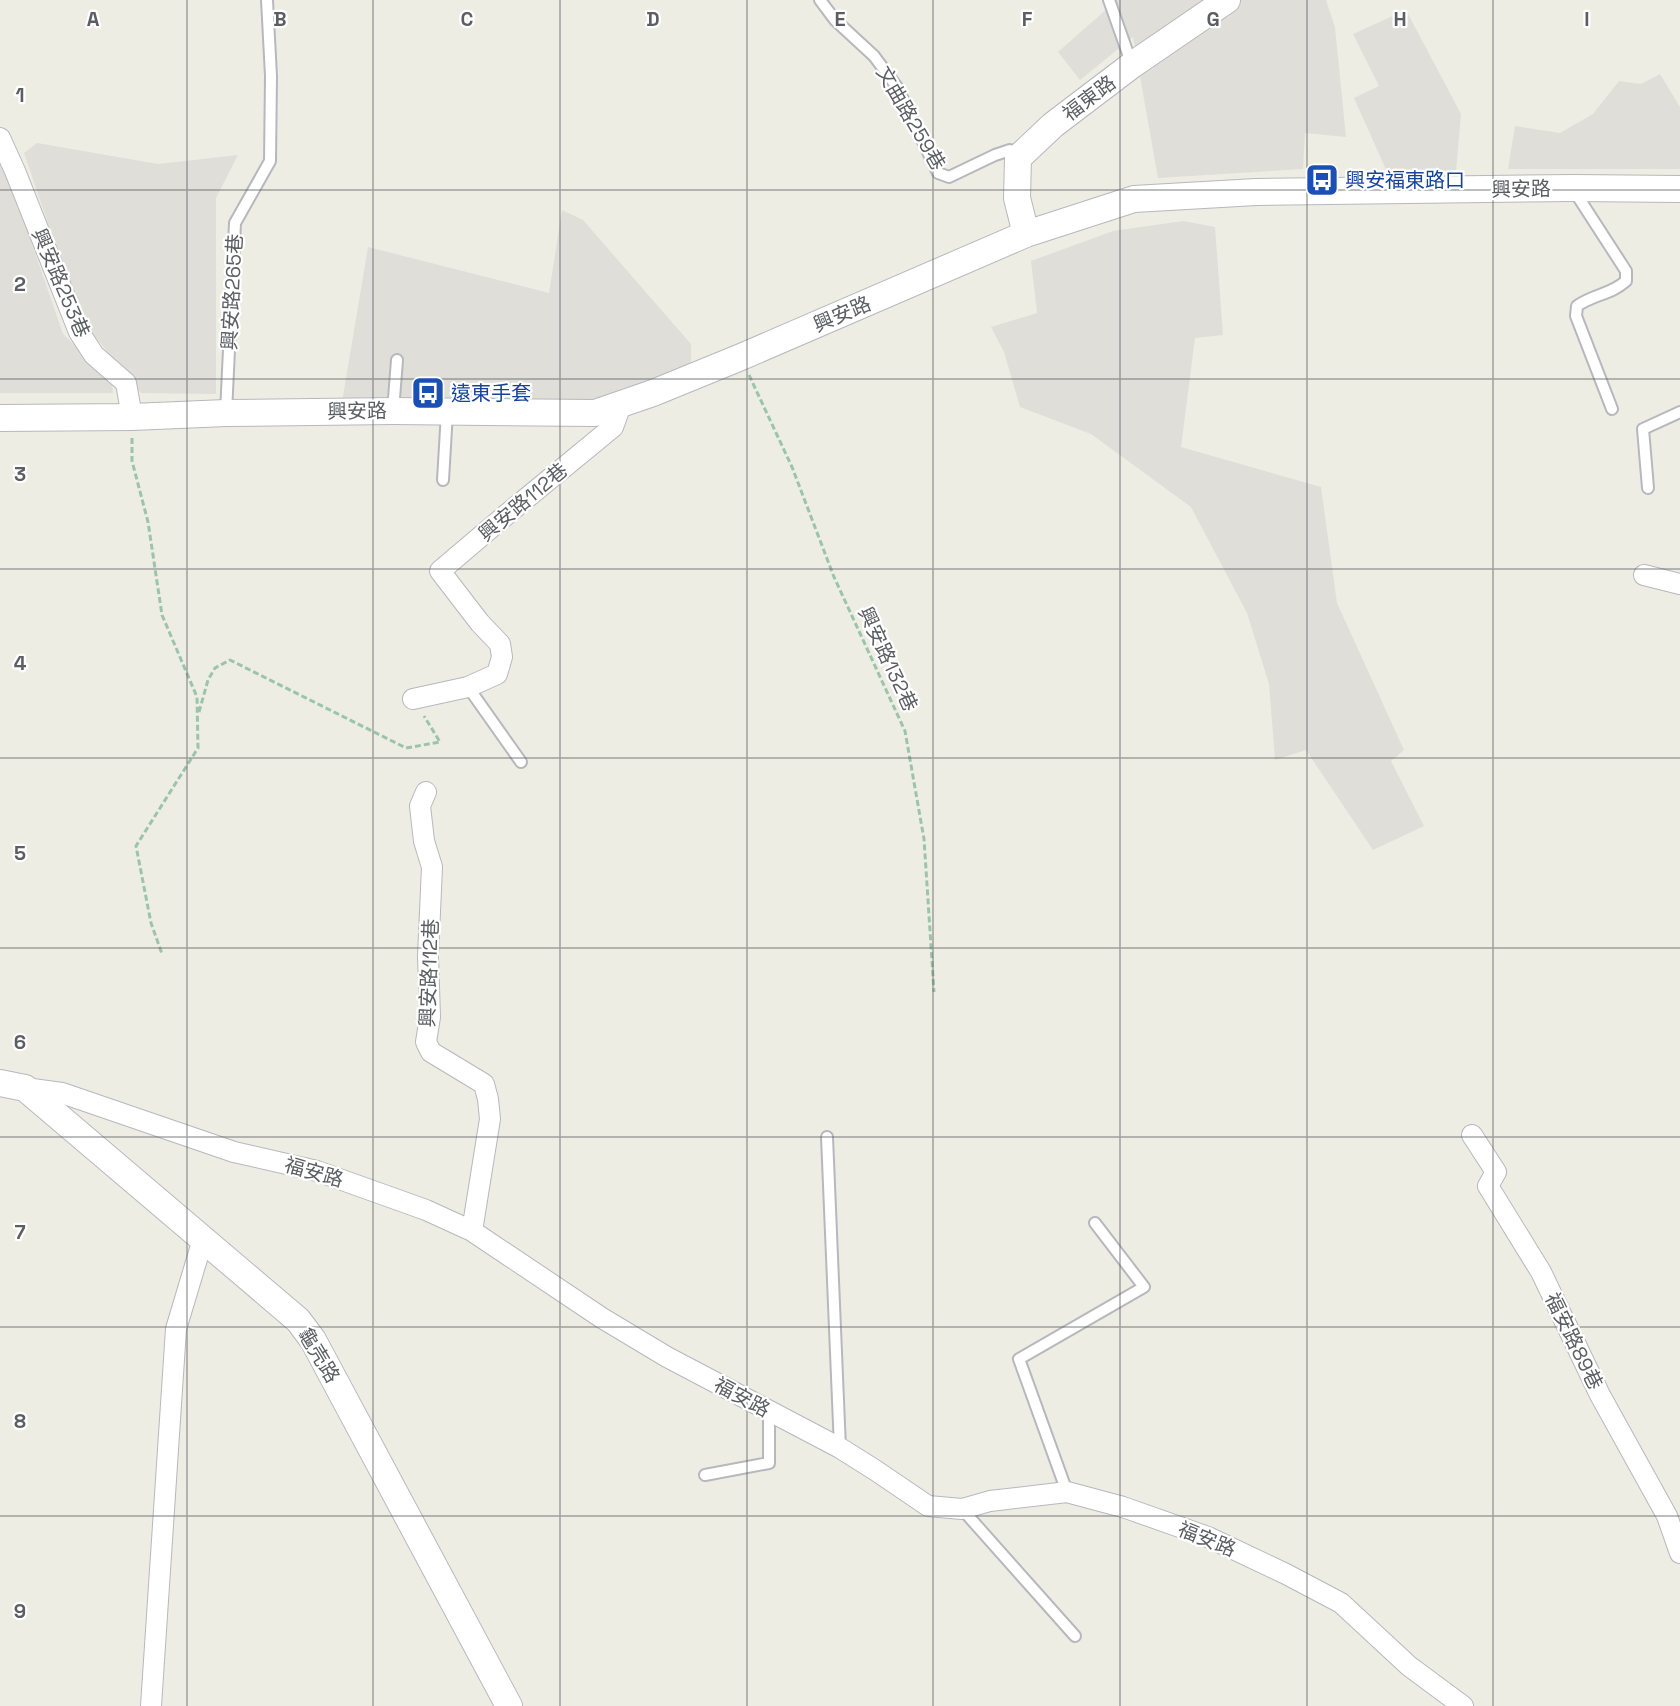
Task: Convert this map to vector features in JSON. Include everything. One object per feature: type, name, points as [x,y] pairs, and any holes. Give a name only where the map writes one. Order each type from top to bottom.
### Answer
[{"type":"street","name":"福東路","points":[[1018,158],[1053,125],[1132,65],[1227,0]]},
{"type":"street","name":"興安路253巷","points":[[0,138],[79,332],[94,355],[126,383],[132,417]]},
{"type":"street","points":[[1018,158],[1017,198],[1026,234]]},
{"type":"street","name":"興安路","points":[[0,418],[393,411],[595,412],[621,405],[741,357],[1026,234],[1134,199],[1256,192],[1680,189]]},
{"type":"street","name":"興安路112巷","points":[[413,699],[468,687],[497,674],[502,657],[500,645],[440,571],[613,427],[621,405]]},
{"type":"street","points":[[1644,575],[1680,584]]},
{"type":"street","name":"興安路112巷","points":[[426,792],[420,806],[424,841],[432,867],[428,956],[430,1017],[426,1042],[431,1052],[484,1084],[489,1099],[490,1119],[472,1231]]},
{"type":"street","name":"福安路","points":[[0,1083],[62,1093],[234,1152],[317,1171],[426,1210],[472,1231],[602,1318],[667,1357],[840,1448],[927,1506],[962,1509],[990,1501],[1067,1492],[1124,1507],[1208,1537],[1341,1603],[1409,1666],[1463,1706]]},
{"type":"street","name":"龜壳路","points":[[25,1088],[298,1320],[313,1340],[509,1706]]},
{"type":"street","name":"福安路89巷","points":[[1472,1135],[1496,1172],[1488,1186],[1541,1272],[1600,1395],[1667,1516],[1680,1553]]},
{"type":"street","points":[[151,1706],[176,1329],[203,1239]]},
{"type":"lane","name":"興安路265巷","points":[[226,413],[235,223],[270,161],[271,76],[267,0]]},
{"type":"lane","name":"文曲路259巷","points":[[820,0],[836,20],[874,56],[897,87],[938,173],[949,177],[1010,150],[1018,158]]},
{"type":"lane","points":[[1109,0],[1132,65]]},
{"type":"lane","points":[[1573,188],[1626,272],[1626,280],[1616,289],[1586,300],[1577,306],[1576,316],[1612,409]]},
{"type":"lane","points":[[393,411],[397,360]]},
{"type":"lane","points":[[442,480],[447,411]]},
{"type":"lane","points":[[1648,488],[1643,429],[1680,412]]},
{"type":"lane","points":[[468,687],[521,762]]},
{"type":"lane","points":[[827,1137],[840,1448]]},
{"type":"lane","points":[[1067,1492],[1019,1359],[1144,1287],[1095,1223]]},
{"type":"lane","points":[[705,1475],[769,1463],[769,1412]]},
{"type":"lane","points":[[962,1509],[1076,1636]]},
{"type":"path","name":"興安路132巷","points":[[741,357],[792,467],[834,577],[905,731],[924,839],[934,992]]},
{"type":"path","points":[[132,417],[132,461],[148,522],[162,615],[197,697],[198,748],[136,846],[151,923],[162,954]]},
{"type":"path","points":[[197,717],[208,680],[215,668],[230,660],[406,748],[440,742],[413,699]]},
{"type":"shaded area","points":[[1117,0],[1326,0],[1335,27],[1346,137],[1305,133],[1303,169],[1158,178],[1133,37],[1080,80],[1058,52]]},
{"type":"shaded area","points":[[1406,10],[1461,114],[1456,172],[1388,174],[1354,98],[1379,86],[1353,34]]},
{"type":"shaded area","points":[[1660,74],[1680,107],[1680,169],[1508,169],[1515,126],[1560,133],[1593,114],[1619,81],[1641,84]]},
{"type":"shaded area","points":[[37,143],[158,164],[238,155],[216,198],[216,394],[141,393],[84,323],[24,153]]},
{"type":"shaded area","points":[[0,164],[5,165],[63,334],[112,381],[113,393],[0,393]]},
{"type":"shaded area","points":[[562,210],[583,220],[691,344],[691,372],[585,408],[341,408],[368,247],[549,293]]},
{"type":"shaded area","points":[[1183,221],[1215,227],[1223,335],[1195,338],[1181,447],[1321,487],[1337,603],[1404,750],[1391,761],[1424,826],[1373,850],[1306,750],[1275,760],[1269,684],[1247,613],[1191,507],[1091,434],[1020,407],[1004,352],[991,327],[1037,313],[1031,261],[1113,231]]},
{"type":"place","name":"興安福東路口","points":[[1322,180]]},
{"type":"place","name":"遠東手套","points":[[428,393]]}]
